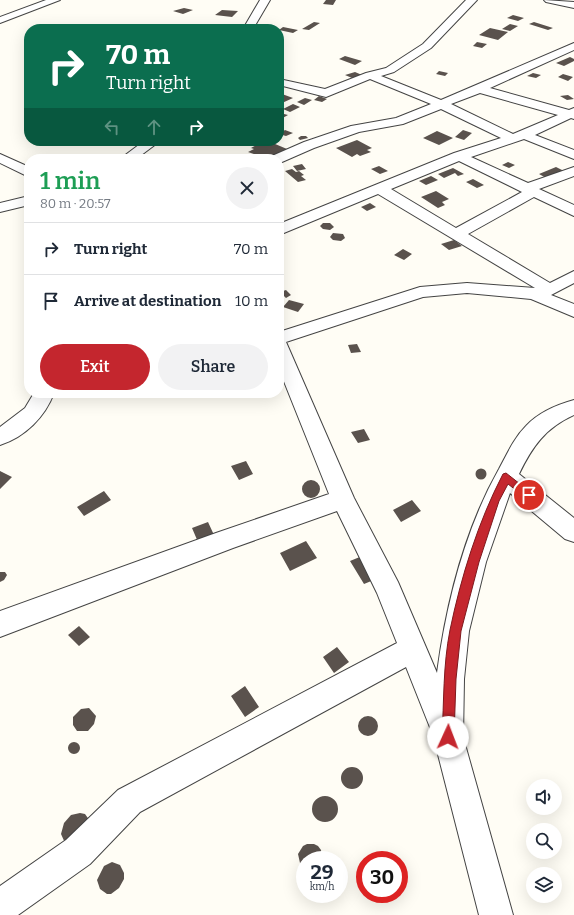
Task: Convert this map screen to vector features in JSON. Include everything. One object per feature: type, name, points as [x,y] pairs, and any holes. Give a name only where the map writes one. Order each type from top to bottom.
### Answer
[{"type":"street","points":[[0,20],[55,0]]},
{"type":"street","points":[[251,24],[265,0]]},
{"type":"street","points":[[284,83],[326,93],[370,75],[392,69],[426,46],[464,6],[472,0]]},
{"type":"street","points":[[549,0],[574,5]]},
{"type":"street","points":[[284,156],[302,148],[356,130],[399,122],[479,89],[574,46]]},
{"type":"street","points":[[370,75],[518,137],[574,156]]},
{"type":"street","points":[[479,89],[573,114]]},
{"type":"street","points":[[284,228],[459,156],[518,137],[573,114]]},
{"type":"street","points":[[285,141],[302,148]]},
{"type":"street","points":[[134,154],[146,146]]},
{"type":"street","points":[[459,156],[574,211]]},
{"type":"street","points":[[0,158],[24,170]]},
{"type":"street","points":[[455,235],[529,190],[574,171]]},
{"type":"street","points":[[378,188],[574,311]]},
{"type":"street","points":[[0,208],[24,201]]},
{"type":"street","points":[[284,336],[420,292],[439,289],[467,288],[542,292],[574,276]]},
{"type":"street","points":[[284,358],[343,499],[389,590],[448,737],[496,915]]},
{"type":"street","points":[[0,437],[31,416],[38,407],[42,398]]},
{"type":"street","points":[[448,737],[450,679],[456,631],[474,562],[494,501],[520,450],[534,431],[552,416],[574,407]]},
{"type":"street","points":[[506,477],[574,532]]},
{"type":"street","points":[[0,624],[225,540],[343,499]]},
{"type":"street","points":[[0,907],[78,852],[129,802],[160,783],[413,649]]},
{"type":"building","points":[[326,0],[336,0],[333,5],[323,4]]},
{"type":"building","points":[[184,8],[193,10],[183,14],[173,11]]},
{"type":"building","points":[[222,10],[238,11],[232,17],[215,15]]},
{"type":"building","points":[[513,15],[524,18],[518,21],[507,18]]},
{"type":"building","points":[[314,22],[320,23],[309,30],[302,29]]},
{"type":"building","points":[[534,22],[553,28],[548,30],[529,24]]},
{"type":"building","points":[[510,24],[518,26],[510,31],[502,29]]},
{"type":"building","points":[[284,27],[298,30],[293,33],[284,31]]},
{"type":"building","points":[[490,28],[508,32],[498,40],[479,35]]},
{"type":"building","points":[[477,42],[487,44],[482,48],[473,46]]},
{"type":"building","points":[[345,56],[362,61],[355,65],[339,59]]},
{"type":"building","points":[[570,57],[574,59],[574,61],[564,66],[556,63]]},
{"type":"building","points":[[439,71],[448,73],[445,76],[436,74]]},
{"type":"building","points":[[355,72],[362,75],[352,78],[345,75]]},
{"type":"building","points":[[533,73],[541,75],[536,78],[527,76]]},
{"type":"building","points":[[563,74],[573,77],[568,81],[558,77]]},
{"type":"building","points":[[284,95],[293,98],[284,102]]},
{"type":"building","points":[[568,95],[574,99],[567,100],[560,96]]},
{"type":"building","points":[[319,96],[327,99],[322,102],[314,100]]},
{"type":"building","points":[[305,98],[312,100],[304,105],[297,102]]},
{"type":"building","points":[[293,104],[300,107],[290,112],[284,108]]},
{"type":"building","points":[[463,130],[472,133],[464,140],[455,137]]},
{"type":"building","points":[[284,131],[293,133],[286,136],[284,135]]},
{"type":"building","points":[[437,131],[453,138],[439,145],[423,138]]},
{"type":"building","points":[[301,136],[306,136],[308,138],[300,140],[298,138]]},
{"type":"building","points":[[357,140],[372,148],[367,150],[371,152],[360,156],[357,154],[352,157],[336,148]]},
{"type":"building","points":[[254,146],[280,146],[287,149],[278,154],[254,154],[248,152],[254,149],[251,148]]},
{"type":"building","points":[[508,162],[515,165],[509,168],[502,165]]},
{"type":"building","points":[[302,164],[306,169],[297,171],[293,166]]},
{"type":"building","points":[[379,166],[388,171],[380,174],[371,169]]},
{"type":"building","points":[[556,167],[564,171],[548,179],[539,174]]},
{"type":"building","points":[[453,168],[464,174],[458,176],[455,173],[444,178],[438,174]]},
{"type":"building","points":[[292,169],[296,172],[299,171],[304,175],[301,176],[306,180],[298,182],[285,171]]},
{"type":"building","points":[[431,176],[438,180],[426,185],[419,181]]},
{"type":"building","points":[[473,179],[484,185],[477,188],[466,182]]},
{"type":"building","points":[[436,191],[449,199],[442,202],[445,205],[438,208],[421,197]]},
{"type":"building","points":[[370,203],[376,207],[367,211],[361,207]]},
{"type":"building","points":[[323,223],[330,223],[334,227],[330,230],[323,229],[320,226]]},
{"type":"building","points":[[333,233],[343,234],[345,238],[341,241],[333,240],[330,237]]},
{"type":"building","points":[[454,240],[462,246],[449,250],[441,244]]},
{"type":"building","points":[[403,249],[412,254],[404,260],[394,255]]},
{"type":"building","points":[[286,290],[291,295],[286,298],[284,296],[284,291]]},
{"type":"building","points":[[289,300],[304,304],[298,312],[284,307]]},
{"type":"building","points":[[357,344],[361,352],[351,353],[348,345]]},
{"type":"building","points":[[364,429],[370,440],[358,443],[351,432]]},
{"type":"building","points":[[246,461],[253,474],[239,480],[231,466]]},
{"type":"building","points":[[479,469],[483,469],[485,470],[485,478],[479,479],[476,476],[476,472]]},
{"type":"building","points":[[0,471],[12,477],[0,489]]},
{"type":"building","points":[[311,480],[317,483],[320,489],[317,495],[311,498],[305,495],[302,489],[305,483]]},
{"type":"building","points":[[104,491],[111,500],[84,516],[77,507]]},
{"type":"building","points":[[412,500],[421,511],[401,522],[393,510]]},
{"type":"building","points":[[208,522],[214,535],[198,542],[192,528]]},
{"type":"building","points":[[306,541],[317,558],[290,571],[280,553]]},
{"type":"building","points":[[367,554],[381,577],[364,584],[350,561]]},
{"type":"building","points":[[0,572],[5,572],[7,575],[4,580],[0,582]]},
{"type":"building","points":[[79,626],[90,637],[79,646],[68,635]]},
{"type":"building","points":[[337,647],[349,662],[334,673],[323,657]]},
{"type":"building","points":[[245,686],[259,707],[245,717],[231,696]]},
{"type":"building","points":[[89,708],[96,716],[94,724],[88,731],[77,731],[73,725],[73,717],[81,709]]},
{"type":"building","points":[[368,716],[375,719],[378,726],[375,733],[368,736],[361,733],[358,726],[361,719]]},
{"type":"building","points":[[76,742],[79,743],[79,753],[72,754],[69,753],[68,746],[69,743]]},
{"type":"building","points":[[352,767],[356,768],[362,774],[362,782],[356,788],[352,789],[348,788],[342,782],[341,778],[342,774],[348,768]]},
{"type":"building","points":[[325,796],[334,800],[338,809],[334,818],[325,822],[316,818],[312,809],[316,800]]},
{"type":"building","points":[[80,813],[85,814],[90,821],[65,843],[61,834],[64,823],[71,815]]},
{"type":"building","points":[[307,844],[314,844],[318,846],[321,851],[300,851],[303,846]]},
{"type":"building","points":[[112,862],[120,865],[124,873],[124,879],[119,888],[111,894],[107,894],[100,889],[97,880],[104,866]]},
{"type":"route","points":[[448,737],[450,679],[456,631],[474,562],[494,501],[506,477],[529,495]]}]
